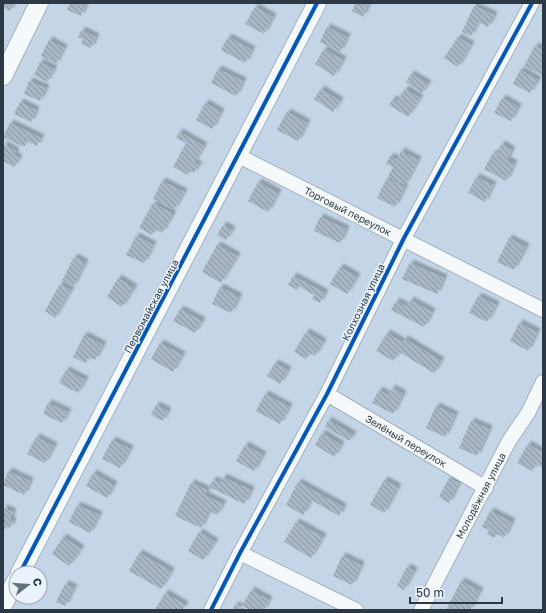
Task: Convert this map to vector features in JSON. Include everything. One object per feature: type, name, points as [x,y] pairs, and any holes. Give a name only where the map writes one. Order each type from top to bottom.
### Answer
[{"type":"street","points":[[3,76],[39,3]]},
{"type":"street","name":"Первомайская улица","points":[[24,565],[317,3]]},
{"type":"street","name":"Колхозная улица","points":[[211,610],[240,553],[327,394],[404,238],[532,3]]},
{"type":"street","name":"Торговый переулок","points":[[238,156],[404,238],[543,310]]},
{"type":"street","name":"Молодёжная улица","points":[[421,610],[486,488],[509,441],[528,413],[543,382]]},
{"type":"street","name":"Зелёный переулок","points":[[327,394],[486,488]]},
{"type":"street","points":[[240,553],[356,610]]},
{"type":"street","points":[[3,605],[8,596]]},
{"type":"building","points":[[3,3],[14,3],[10,11],[3,7]]},
{"type":"building","points":[[70,3],[86,4],[81,16],[67,10]]},
{"type":"building","points":[[353,3],[369,3],[363,17],[352,11],[355,4]]},
{"type":"building","points":[[474,6],[494,15],[488,27],[478,22],[471,36],[462,32]]},
{"type":"building","points":[[255,7],[273,17],[264,34],[245,24]]},
{"type":"building","points":[[327,27],[347,37],[340,52],[320,42]]},
{"type":"building","points":[[82,30],[96,37],[91,48],[81,44],[83,39],[78,37]]},
{"type":"building","points":[[228,37],[252,50],[245,63],[221,50]]},
{"type":"building","points":[[458,37],[471,45],[458,67],[444,58]]},
{"type":"building","points":[[49,40],[64,48],[56,64],[41,56]]},
{"type":"building","points":[[535,46],[543,50],[542,75],[524,66]]},
{"type":"building","points":[[324,49],[343,60],[334,76],[315,64]]},
{"type":"building","points":[[40,62],[54,69],[47,82],[34,75]]},
{"type":"building","points":[[218,69],[243,81],[236,96],[211,83]]},
{"type":"building","points":[[520,70],[538,80],[530,93],[513,84]]},
{"type":"building","points":[[411,74],[428,84],[422,93],[406,82]]},
{"type":"building","points":[[29,81],[46,88],[40,101],[24,94]]},
{"type":"building","points":[[321,89],[340,101],[333,112],[314,99]]},
{"type":"building","points":[[405,89],[420,98],[408,117],[389,105],[393,99],[397,101]]},
{"type":"building","points":[[502,98],[518,107],[511,121],[494,113]]},
{"type":"building","points":[[20,102],[36,110],[31,122],[14,114]]},
{"type":"building","points":[[205,103],[221,112],[212,129],[196,120]]},
{"type":"building","points":[[287,112],[307,123],[298,141],[277,130]]},
{"type":"building","points":[[10,123],[41,138],[37,146],[27,141],[24,147],[3,137]]},
{"type":"building","points":[[179,132],[204,146],[194,163],[199,165],[194,173],[190,171],[188,175],[173,167],[186,143],[176,138]]},
{"type":"building","points":[[3,144],[16,151],[14,155],[19,158],[14,167],[3,161]]},
{"type":"building","points":[[501,144],[512,150],[507,160],[514,164],[506,181],[484,169],[493,153],[496,155]]},
{"type":"building","points":[[401,151],[418,160],[405,185],[388,176],[393,167],[386,164],[390,156],[397,160]]},
{"type":"building","points":[[476,177],[493,185],[485,202],[468,193]]},
{"type":"building","points":[[387,178],[405,187],[395,207],[377,198]]},
{"type":"building","points":[[162,181],[184,192],[174,210],[153,199]]},
{"type":"building","points":[[258,182],[278,193],[268,212],[248,201]]},
{"type":"building","points":[[153,203],[173,214],[162,233],[156,229],[152,235],[139,228]]},
{"type":"building","points":[[320,217],[346,229],[340,243],[314,231]]},
{"type":"building","points":[[223,225],[232,230],[226,240],[217,235]]},
{"type":"building","points":[[136,236],[153,245],[144,263],[126,255]]},
{"type":"building","points":[[509,238],[526,247],[514,270],[497,262]]},
{"type":"building","points":[[217,245],[237,256],[221,283],[202,272]]},
{"type":"building","points":[[74,257],[85,263],[73,287],[62,281]]},
{"type":"building","points":[[410,263],[444,278],[437,294],[402,279]]},
{"type":"building","points":[[340,267],[357,277],[347,294],[330,284]]},
{"type":"building","points":[[293,276],[325,293],[320,303],[312,299],[314,295],[299,286],[297,290],[288,285]]},
{"type":"building","points":[[118,278],[134,288],[122,307],[107,297]]},
{"type":"building","points":[[60,284],[71,290],[55,318],[45,311]]},
{"type":"building","points":[[220,287],[239,297],[231,313],[212,304]]},
{"type":"building","points":[[478,296],[496,305],[487,322],[469,313]]},
{"type":"building","points":[[410,300],[432,312],[424,327],[391,310],[396,301],[407,307]]},
{"type":"building","points":[[180,309],[202,321],[195,333],[173,321]]},
{"type":"building","points":[[519,323],[537,332],[528,351],[510,341]]},
{"type":"building","points":[[306,332],[323,342],[315,356],[310,353],[306,359],[294,352]]},
{"type":"building","points":[[387,333],[402,342],[405,339],[441,361],[434,373],[399,352],[393,361],[376,351]]},
{"type":"building","points":[[84,335],[103,345],[95,360],[88,357],[86,363],[73,357]]},
{"type":"building","points":[[160,343],[182,355],[173,372],[151,359]]},
{"type":"building","points":[[275,363],[288,370],[280,384],[267,376]]},
{"type":"building","points":[[66,370],[85,380],[78,393],[59,383]]},
{"type":"building","points":[[392,388],[403,394],[393,414],[372,403],[379,390],[388,395]]},
{"type":"building","points":[[265,394],[289,407],[280,424],[256,411]]},
{"type":"building","points":[[48,403],[68,412],[62,423],[43,414]]},
{"type":"building","points":[[156,405],[168,411],[163,421],[151,415]]},
{"type":"building","points":[[436,406],[455,415],[445,437],[426,428]]},
{"type":"building","points":[[328,420],[353,435],[349,441],[325,427]]},
{"type":"building","points":[[471,421],[489,429],[477,456],[459,448]]},
{"type":"building","points":[[322,433],[341,445],[334,457],[315,445]]},
{"type":"building","points":[[36,437],[54,446],[45,463],[27,454]]},
{"type":"building","points":[[112,440],[130,449],[120,468],[102,459]]},
{"type":"building","points":[[528,444],[543,453],[543,468],[536,464],[532,471],[517,463]]},
{"type":"building","points":[[245,445],[263,455],[254,471],[236,461]]},
{"type":"building","points":[[8,471],[30,481],[24,495],[3,485]]},
{"type":"building","points":[[93,473],[114,485],[107,498],[86,486]]},
{"type":"building","points":[[223,477],[251,490],[244,504],[209,487],[213,480],[220,483]]},
{"type":"building","points":[[449,478],[459,483],[449,503],[439,497]]},
{"type":"building","points":[[384,480],[398,487],[384,513],[370,505]]},
{"type":"building","points":[[298,482],[343,507],[339,516],[311,500],[303,515],[286,505]]},
{"type":"building","points":[[191,483],[207,490],[205,495],[223,504],[217,515],[209,511],[201,528],[175,516]]},
{"type":"building","points":[[77,505],[99,515],[90,533],[69,522]]},
{"type":"building","points":[[3,508],[13,512],[10,519],[13,521],[10,528],[6,526],[3,533]]},
{"type":"building","points":[[490,511],[512,522],[504,538],[497,534],[494,538],[487,534],[489,530],[482,527]]},
{"type":"building","points":[[296,522],[323,537],[311,558],[284,542]]},
{"type":"building","points":[[199,532],[215,542],[203,560],[188,551]]},
{"type":"building","points":[[63,537],[81,549],[69,566],[52,554]]},
{"type":"building","points":[[139,553],[171,571],[161,589],[129,571]]},
{"type":"building","points":[[342,556],[361,565],[352,585],[333,576]]},
{"type":"building","points":[[407,567],[414,571],[404,590],[397,586]]},
{"type":"building","points":[[461,581],[480,591],[470,610],[446,610]]},
{"type":"building","points":[[65,584],[74,588],[65,606],[56,602]]},
{"type":"building","points":[[251,590],[269,600],[264,610],[251,610],[242,606]]},
{"type":"building","points":[[165,593],[185,605],[182,610],[155,610]]},
{"type":"building","points":[[235,605],[246,610],[232,610]]},
{"type":"cycle path","points":[[24,565],[317,3]]},
{"type":"cycle path","points":[[211,610],[240,553],[327,394],[404,238],[532,3]]}]
